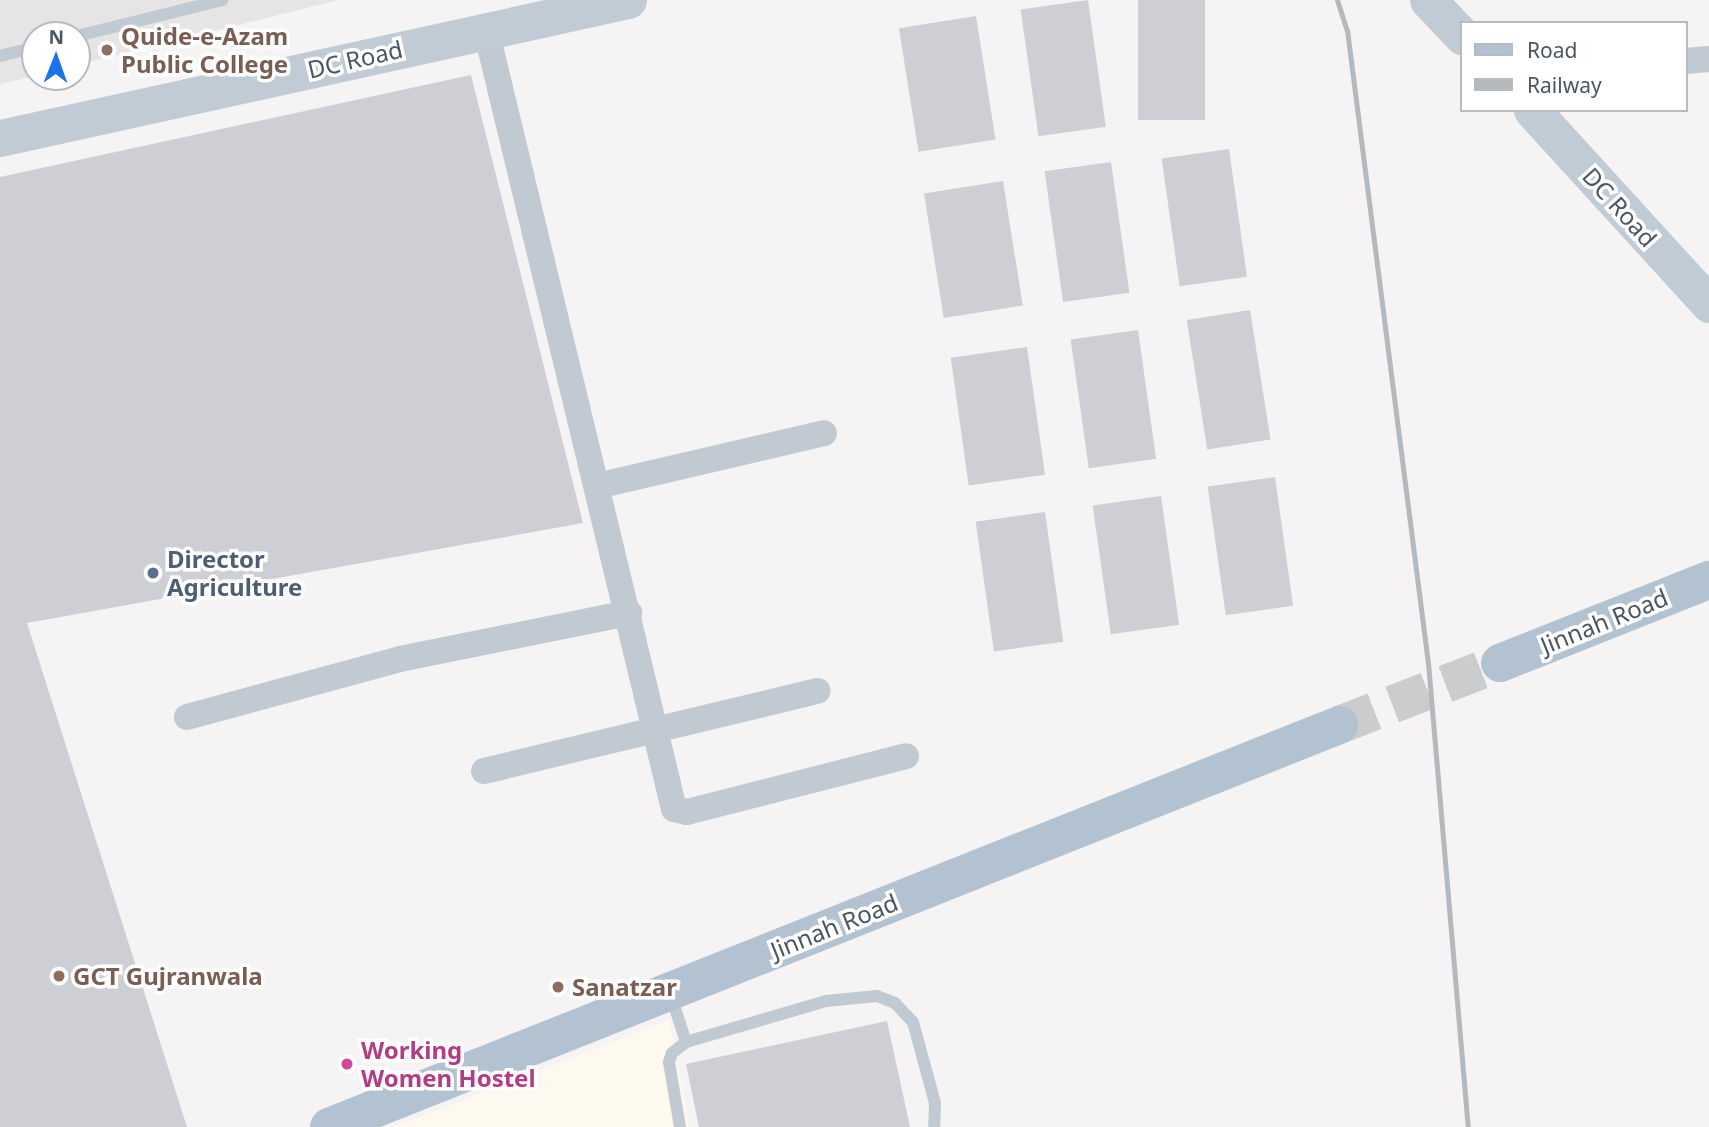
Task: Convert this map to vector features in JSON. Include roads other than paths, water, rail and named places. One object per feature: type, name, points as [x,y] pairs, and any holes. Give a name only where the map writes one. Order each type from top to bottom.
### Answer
[{"type":"main road","name":"DC Road","points":[[0,138],[628,0]]},
{"type":"main road","points":[[1428,0],[1460,34]]},
{"type":"main road","name":"DC Road","points":[[1534,112],[1709,304]]},
{"type":"main road","name":"Jinnah Road","points":[[1500,663],[1709,580]]},
{"type":"main road","name":"Jinnah Road","points":[[328,1127],[1339,725]]},
{"type":"street","points":[[486,30],[658,731],[674,810],[680,812],[906,756]]},
{"type":"street","points":[[1688,61],[1709,59]]},
{"type":"street","points":[[597,486],[824,433]]},
{"type":"street","points":[[187,717],[400,659],[629,613]]},
{"type":"street","points":[[484,771],[818,691]]},
{"type":"lane","points":[[91,33],[223,0]]},
{"type":"lane","points":[[0,56],[21,51]]},
{"type":"lane","points":[[669,992],[686,1042]]},
{"type":"lane","points":[[680,1127],[669,1062],[672,1053],[686,1042],[826,1001],[877,996],[895,1003],[913,1022],[935,1103],[934,1127]]},
{"type":"tunnel","points":[[1339,725],[1500,663]]},
{"type":"railway","points":[[1337,0],[1347,30],[1428,663],[1468,1127]]},
{"type":"place","name":"Quide-e-Azam Public College","points":[[107,50]]},
{"type":"place","name":"Director Agriculture","points":[[153,573]]},
{"type":"place","name":"GCT Gujranwala","points":[[59,976]]},
{"type":"place","name":"Sanatzar","points":[[558,987]]},
{"type":"place","name":"Working Women Hostel","points":[[347,1064]]}]
